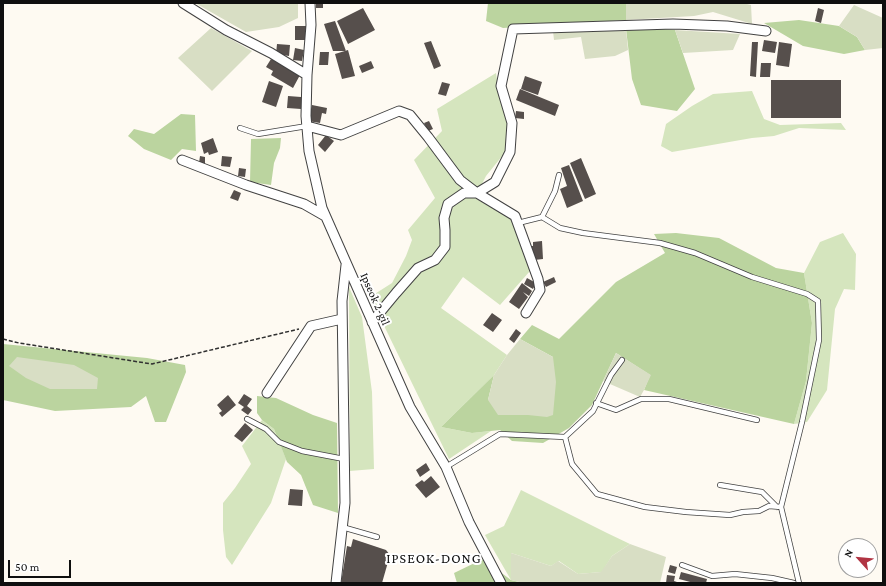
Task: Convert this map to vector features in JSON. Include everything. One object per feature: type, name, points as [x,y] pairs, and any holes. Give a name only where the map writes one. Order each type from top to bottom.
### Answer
[{"type":"street","points":[[183,3],[226,30],[271,53],[307,75]]},
{"type":"street","name":"Ipseok 2-gil","points":[[310,3],[307,75],[307,126],[309,151],[322,208],[410,407],[446,467],[469,522],[501,583]]},
{"type":"street","points":[[372,322],[418,268],[434,260],[444,246],[444,218],[448,204],[464,193],[477,193],[495,182],[510,152],[512,123],[501,86],[513,29],[673,24],[727,26],[766,31]]},
{"type":"street","points":[[307,126],[341,135],[399,111],[410,115],[428,136],[460,180],[477,193],[515,216],[538,279],[540,290],[526,313]]},
{"type":"street","points":[[182,160],[246,185],[304,204],[325,216]]},
{"type":"street","points":[[336,583],[345,503],[342,301],[346,264]]},
{"type":"street","points":[[267,393],[311,326],[342,319]]},
{"type":"lane","points":[[240,128],[258,134],[307,126]]},
{"type":"lane","points":[[542,217],[555,191],[559,175]]},
{"type":"lane","points":[[518,223],[542,217],[560,228],[583,233],[660,243],[695,253],[752,277],[807,294],[818,301],[819,340],[802,422],[779,507],[799,583]]},
{"type":"lane","points":[[446,467],[500,434],[565,438],[593,411],[611,375],[622,360]]},
{"type":"lane","points":[[596,404],[616,410],[641,399],[669,399],[757,420]]},
{"type":"lane","points":[[247,419],[266,429],[279,442],[302,451],[344,459]]},
{"type":"lane","points":[[565,438],[572,464],[597,494],[645,507],[686,512],[730,515],[759,511],[769,506],[779,507]]},
{"type":"lane","points":[[720,484],[762,492],[779,507]]},
{"type":"lane","points":[[342,527],[376,537]]},
{"type":"lane","points":[[682,565],[712,576],[736,574],[772,578],[794,583]]},
{"type":"path","points":[[3,339],[19,343],[152,364],[311,326]]},
{"type":"green space","points":[[195,3],[298,3],[298,18],[279,27],[246,32]]},
{"type":"green space","points":[[488,3],[626,3],[626,20],[503,28],[486,21]]},
{"type":"green space","points":[[626,3],[743,3],[751,5],[752,24],[713,12],[694,16],[626,20]]},
{"type":"green space","points":[[854,5],[883,18],[883,48],[865,50],[857,37],[839,26]]},
{"type":"green space","points":[[799,20],[839,26],[857,37],[865,50],[844,54],[803,46],[764,23]]},
{"type":"green space","points":[[211,28],[252,51],[212,91],[178,58]]},
{"type":"green space","points":[[652,28],[675,30],[695,89],[677,111],[641,105],[632,79],[626,29]]},
{"type":"green space","points":[[626,29],[628,50],[615,56],[585,59],[581,37],[554,40],[553,31]]},
{"type":"green space","points":[[675,30],[740,34],[733,50],[683,53]]},
{"type":"green space","points":[[496,73],[500,100],[510,126],[507,150],[486,176],[475,198],[511,219],[530,271],[500,305],[463,277],[441,308],[507,355],[494,375],[441,427],[472,433],[491,431],[449,459],[370,297],[392,283],[406,256],[412,240],[408,230],[435,198],[414,160],[442,131],[437,109]]},
{"type":"green space","points":[[752,91],[764,119],[780,125],[841,123],[846,130],[799,128],[774,136],[752,138],[672,152],[661,146],[666,124],[692,106],[713,94]]},
{"type":"green space","points":[[181,114],[195,115],[196,151],[182,149],[171,160],[144,149],[128,136],[134,129],[154,134]]},
{"type":"green space","points":[[281,138],[280,148],[274,163],[271,185],[250,182],[251,139]]},
{"type":"green space","points":[[676,233],[719,238],[776,268],[804,273],[812,323],[806,381],[794,424],[644,390],[650,375],[616,353],[592,405],[569,428],[543,443],[512,441],[500,430],[472,433],[441,427],[494,375],[488,400],[553,357],[520,339],[532,325],[559,339],[616,282],[665,253],[654,234]]},
{"type":"green space","points":[[843,233],[856,254],[855,290],[844,289],[835,309],[827,390],[807,422],[794,424],[806,381],[812,323],[804,273],[820,242]]},
{"type":"green space","points":[[349,287],[362,317],[372,392],[374,469],[350,471]]},
{"type":"green space","points":[[520,339],[553,357],[556,382],[553,415],[547,417],[528,415],[498,415],[488,400],[494,375]]},
{"type":"green space","points":[[3,344],[147,358],[185,365],[186,372],[166,422],[155,422],[146,396],[131,407],[55,411],[3,400]]},
{"type":"green space","points":[[616,353],[651,375],[640,397],[603,381]]},
{"type":"green space","points":[[17,357],[74,365],[98,378],[97,389],[50,389],[26,378],[9,366]]},
{"type":"green space","points":[[257,396],[276,398],[313,415],[337,423],[338,513],[313,505],[301,475],[287,462],[274,429],[262,420],[257,413]]},
{"type":"green space","points":[[262,420],[274,429],[286,459],[271,503],[232,565],[226,557],[223,530],[223,503],[251,464],[242,446]]},
{"type":"green space","points":[[521,490],[630,544],[612,556],[602,572],[578,574],[559,561],[551,566],[511,553],[511,580],[485,535],[504,526]]},
{"type":"green space","points":[[630,544],[666,557],[660,583],[523,583],[511,580],[511,553],[551,566],[558,561],[578,574],[601,572],[612,556]]},
{"type":"green space","points":[[483,559],[511,580],[523,583],[457,583],[454,573]]},
{"type":"building","points":[[316,3],[323,3],[323,8],[316,8]]},
{"type":"building","points":[[363,8],[375,30],[348,44],[337,21]]},
{"type":"building","points":[[818,8],[824,10],[821,23],[815,21]]},
{"type":"building","points":[[335,21],[346,51],[333,51],[324,24]]},
{"type":"building","points":[[295,26],[306,26],[306,40],[295,40]]},
{"type":"building","points":[[764,40],[777,42],[775,53],[762,51]]},
{"type":"building","points":[[431,41],[441,66],[434,69],[424,43]]},
{"type":"building","points":[[752,42],[758,42],[756,77],[750,76]]},
{"type":"building","points":[[779,42],[792,44],[789,67],[776,65]]},
{"type":"building","points":[[277,44],[290,45],[289,56],[276,54]]},
{"type":"building","points":[[295,48],[304,50],[302,61],[293,60]]},
{"type":"building","points":[[348,50],[355,76],[342,79],[335,54]]},
{"type":"building","points":[[320,52],[329,52],[328,65],[319,65]]},
{"type":"building","points":[[271,59],[300,75],[293,88],[271,75],[273,71],[266,67]]},
{"type":"building","points":[[371,61],[374,68],[362,73],[359,66]]},
{"type":"building","points":[[761,63],[771,63],[770,77],[760,77]]},
{"type":"building","points":[[525,76],[542,82],[538,95],[521,89]]},
{"type":"building","points":[[771,80],[841,80],[841,118],[771,118]]},
{"type":"building","points":[[269,81],[283,86],[276,107],[262,102]]},
{"type":"building","points":[[442,82],[450,84],[446,96],[438,94]]},
{"type":"building","points":[[520,89],[559,105],[555,116],[516,100]]},
{"type":"building","points":[[288,96],[301,97],[301,109],[287,108]]},
{"type":"building","points":[[312,105],[327,108],[326,114],[322,113],[320,123],[308,121]]},
{"type":"building","points":[[516,111],[524,112],[524,119],[515,118]]},
{"type":"building","points":[[429,121],[433,129],[428,131],[424,123]]},
{"type":"building","points":[[326,135],[334,141],[325,152],[318,145]]},
{"type":"building","points":[[213,138],[218,152],[209,155],[208,152],[204,154],[201,143]]},
{"type":"building","points":[[200,156],[205,157],[205,164],[199,163]]},
{"type":"building","points":[[222,156],[232,157],[230,167],[221,166]]},
{"type":"building","points":[[581,158],[596,194],[585,199],[570,163]]},
{"type":"building","points":[[569,165],[583,201],[567,208],[560,189],[567,186],[561,168]]},
{"type":"building","points":[[239,168],[246,169],[245,177],[238,176]]},
{"type":"building","points":[[234,190],[241,193],[238,201],[230,198]]},
{"type":"building","points":[[542,241],[543,259],[534,260],[533,251],[531,252],[531,246],[533,246],[533,242]]},
{"type":"building","points":[[554,277],[556,282],[546,287],[543,282]]},
{"type":"building","points":[[527,278],[536,283],[533,289],[524,284]]},
{"type":"building","points":[[522,283],[532,291],[529,296],[523,292],[528,297],[519,309],[509,302]]},
{"type":"building","points":[[492,313],[502,320],[493,332],[483,325]]},
{"type":"building","points":[[516,329],[521,333],[514,343],[509,339]]},
{"type":"building","points":[[244,394],[252,399],[247,406],[252,410],[248,415],[241,410],[244,407],[238,403]]},
{"type":"building","points":[[228,395],[236,405],[222,417],[219,413],[222,411],[217,405]]},
{"type":"building","points":[[245,423],[253,430],[242,442],[234,436]]},
{"type":"building","points":[[426,463],[430,470],[420,477],[416,470]]},
{"type":"building","points":[[431,476],[440,487],[426,498],[415,485],[422,480],[424,482]]},
{"type":"building","points":[[290,489],[303,490],[302,506],[288,505]]},
{"type":"building","points":[[353,539],[386,550],[390,555],[382,583],[341,583],[347,546],[351,547]]},
{"type":"building","points":[[670,565],[677,567],[675,574],[668,572]]},
{"type":"building","points":[[681,572],[707,579],[706,583],[694,583],[679,579]]},
{"type":"building","points":[[667,575],[675,576],[674,581],[680,583],[666,583]]},
{"type":"district","name":"IPSEOK-DONG","points":[[434,559]]}]
